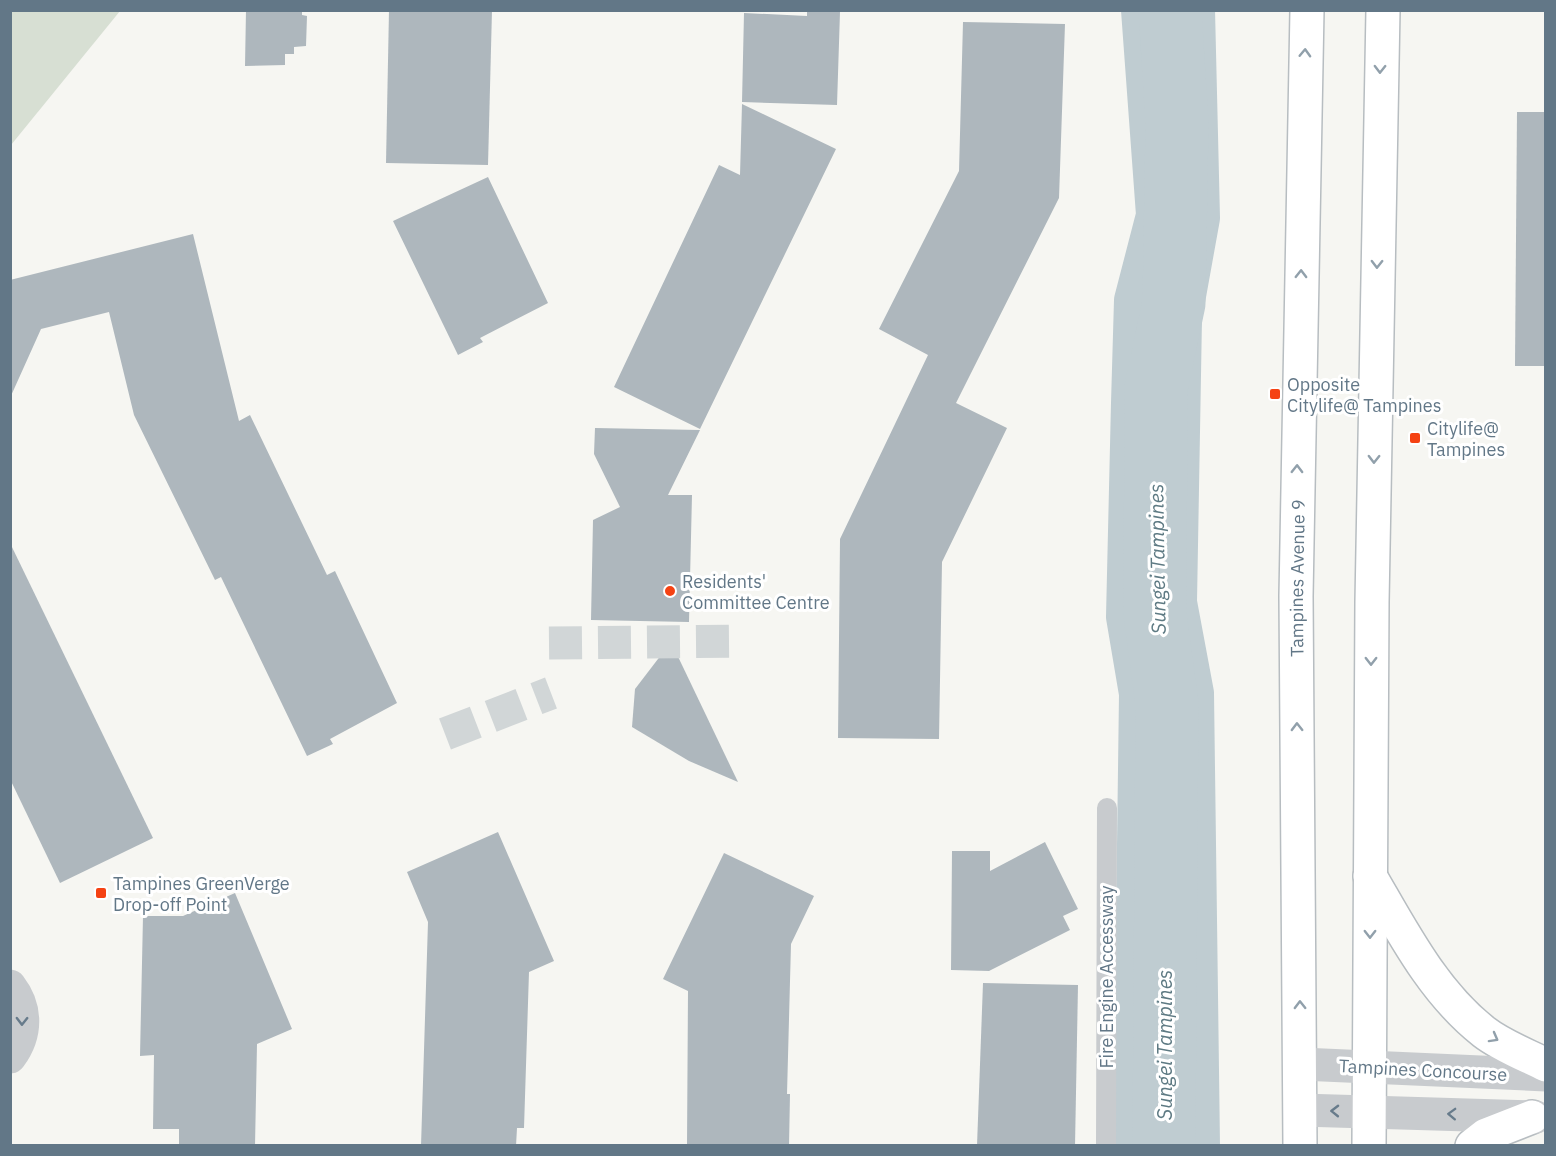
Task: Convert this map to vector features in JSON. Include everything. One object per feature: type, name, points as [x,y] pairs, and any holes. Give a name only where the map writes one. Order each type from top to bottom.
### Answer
[{"type":"main road","name":"Tampines Avenue 9","points":[[1300,1146],[1296,596],[1307,10]]},
{"type":"main road","points":[[1369,1146],[1372,591],[1383,10]]},
{"type":"main road","points":[[1370,875],[1408,940],[1450,1002],[1486,1034],[1545,1065]]},
{"type":"main road","points":[[1472,1146],[1486,1135],[1539,1117]]},
{"type":"street","points":[[10,986],[21,1003],[24,1020],[21,1039],[10,1057]]},
{"type":"street","name":"Tampines Concourse","points":[[1301,1064],[1545,1075]]},
{"type":"street","points":[[1301,1110],[1539,1117]]},
{"type":"lane","name":"Fire Engine Accessway","points":[[1106,1146],[1107,808]]},
{"type":"shaded area","points":[[10,11],[120,11],[11,145]]},
{"type":"building","points":[[246,10],[302,10],[302,15],[307,16],[306,46],[294,47],[294,54],[285,54],[285,65],[245,66]]},
{"type":"building","points":[[389,10],[492,10],[488,165],[386,163]]},
{"type":"building","points":[[807,11],[840,12],[837,105],[742,102],[744,13],[807,16]]},
{"type":"building","points":[[963,22],[1065,24],[1059,198],[956,403],[1007,428],[942,562],[939,739],[838,738],[840,539],[928,355],[879,329],[959,171]]},
{"type":"building","points":[[742,104],[836,149],[700,429],[614,387],[719,165],[740,175]]},
{"type":"building","points":[[1517,112],[1545,112],[1545,366],[1515,366]]},
{"type":"building","points":[[488,177],[548,303],[480,338],[483,342],[458,355],[393,221]]},
{"type":"building","points":[[193,234],[239,421],[250,415],[327,575],[335,571],[397,703],[330,739],[333,744],[307,756],[221,577],[215,580],[134,415],[109,312],[41,329],[10,398],[10,280]]},
{"type":"building","points":[[595,428],[700,430],[668,495],[692,495],[689,622],[591,620],[593,520],[620,507],[594,454]]},
{"type":"building","points":[[10,543],[153,838],[60,883],[10,779]]},
{"type":"building","points":[[671,642],[738,782],[689,761],[632,727],[635,689]]},
{"type":"building","points":[[498,832],[554,961],[529,972],[524,1128],[517,1128],[516,1146],[421,1146],[428,922],[407,872]]},
{"type":"building","points":[[1045,842],[1078,909],[1063,916],[1070,930],[989,971],[951,970],[952,851],[990,851],[990,871]]},
{"type":"building","points":[[724,853],[814,896],[791,944],[787,1094],[790,1094],[789,1146],[687,1146],[688,991],[663,979]]},
{"type":"building","points":[[235,893],[292,1029],[257,1044],[255,1146],[179,1146],[179,1129],[153,1129],[154,1055],[140,1056],[143,916],[183,916]]},
{"type":"building","points":[[983,983],[1078,985],[1075,1146],[977,1146]]},
{"type":"waterway","points":[[1131,1146],[1137,694],[1124,617],[1129,403],[1132,300],[1154,215],[1139,10]]},
{"type":"waterway","name":"Sungei Tampines","points":[[1164,1146],[1167,703],[1155,615],[1156,388],[1174,303],[1177,124],[1170,10]]},
{"type":"waterway","points":[[1197,10],[1202,218],[1184,318],[1179,602],[1196,693],[1202,1146]]},
{"type":"tunnel","points":[[549,643],[743,641]]},
{"type":"tunnel","points":[[445,734],[551,693]]},
{"type":"place","name":"Opposite Citylife@ Tampines","points":[[1275,394]]},
{"type":"place","name":"Citylife@ Tampines","points":[[1415,438]]},
{"type":"place","name":"Residents' Committee Centre","points":[[670,591]]},
{"type":"place","name":"Tampines GreenVerge Drop-off Point","points":[[101,893]]}]
